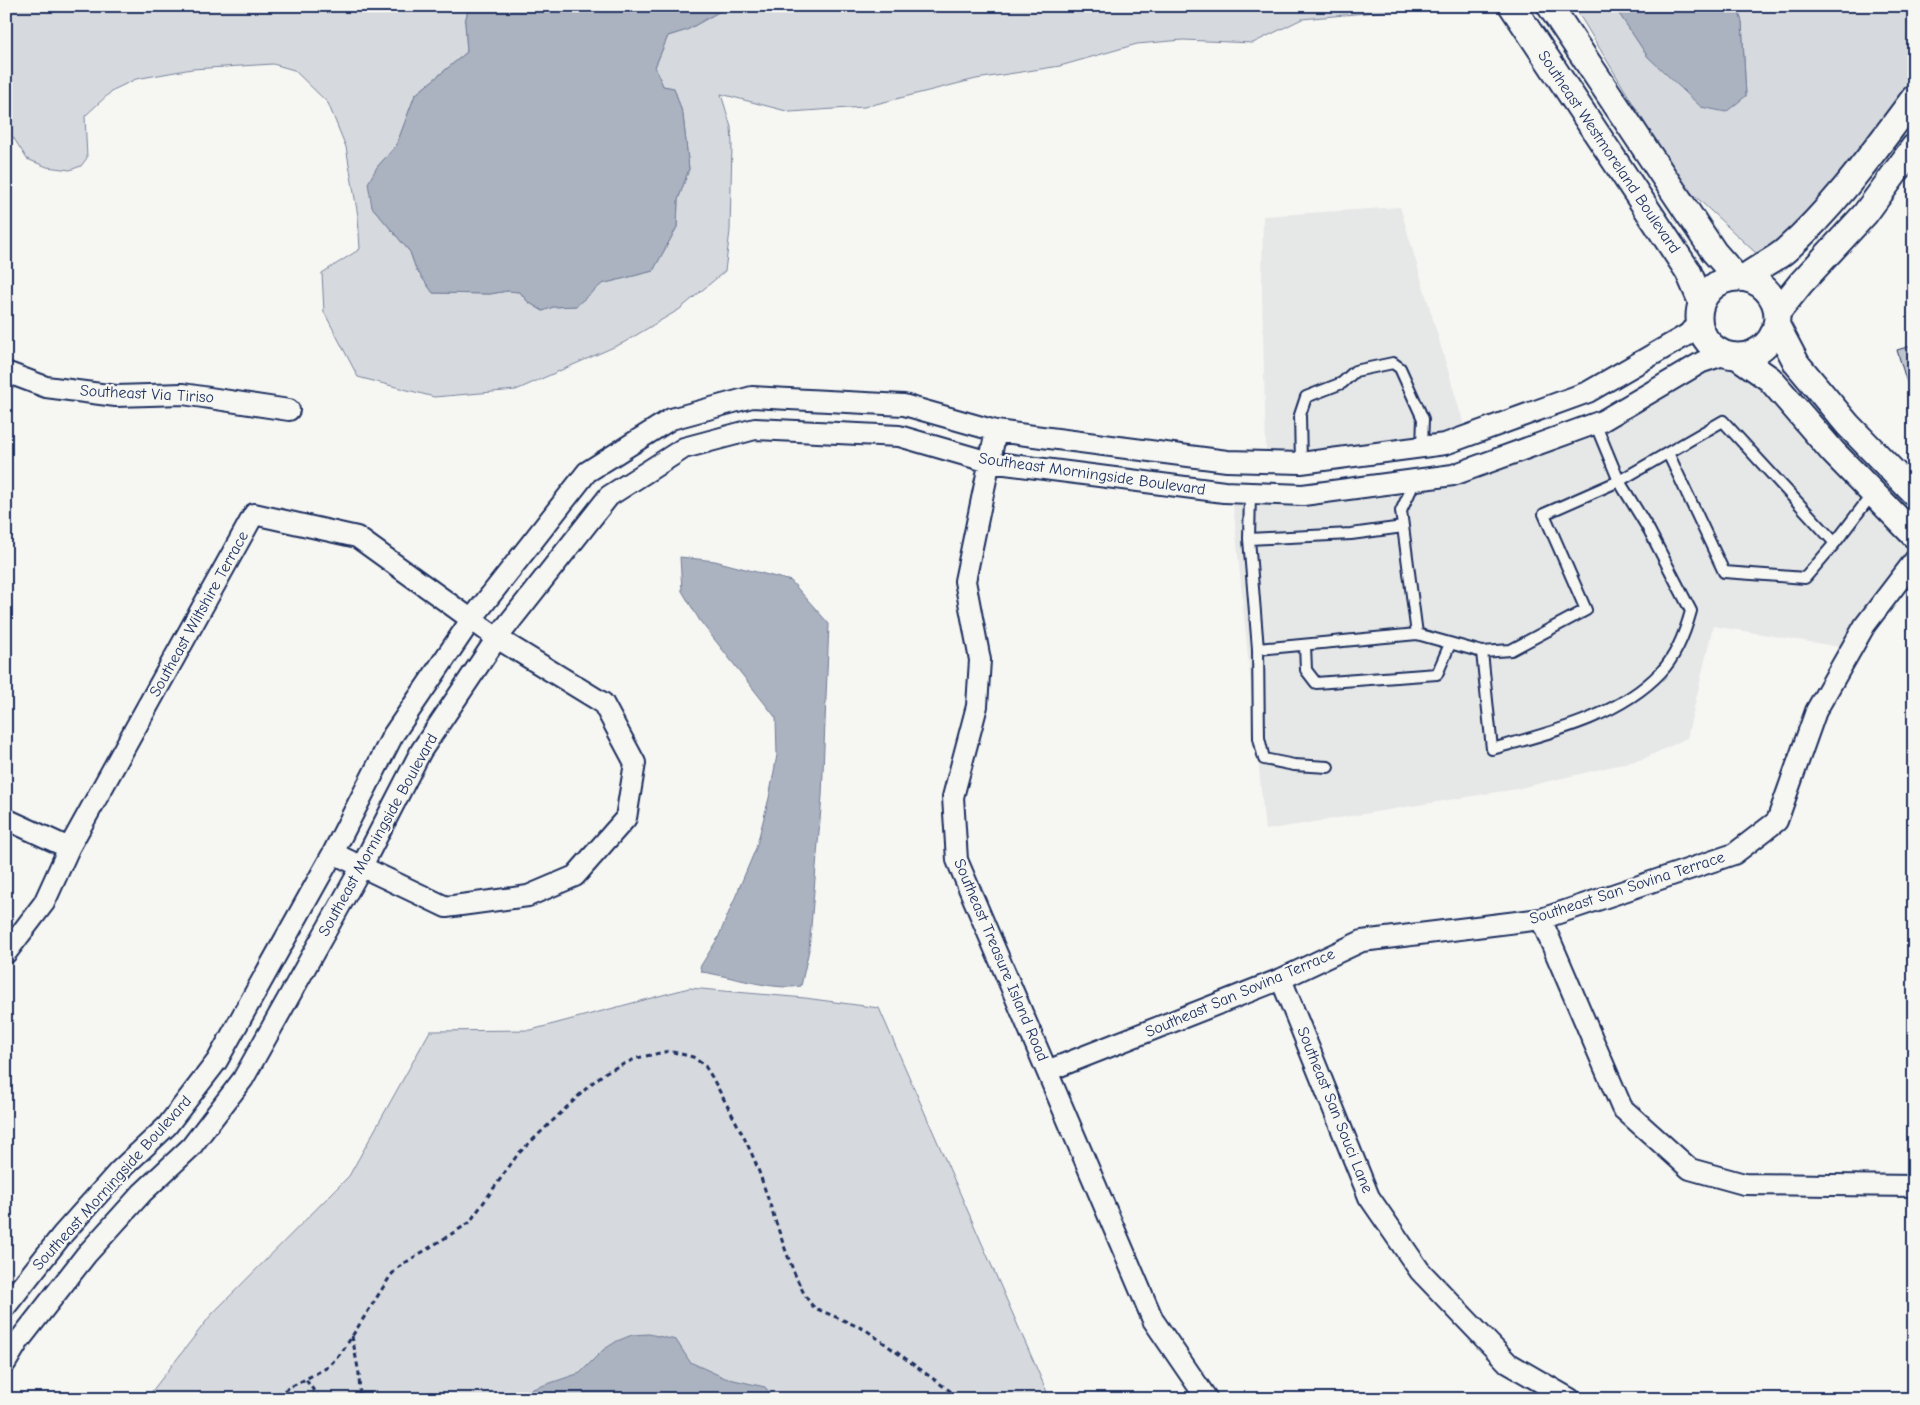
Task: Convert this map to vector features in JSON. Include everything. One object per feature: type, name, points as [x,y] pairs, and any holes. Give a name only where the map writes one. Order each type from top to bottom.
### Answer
[{"type":"street","name":"Southeast Westmoreland Boulevard","points":[[1512,6],[1688,271],[1700,313]]},
{"type":"street","name":"Southeast Westmoreland Boulevard","points":[[1550,6],[1714,252],[1741,278]]},
{"type":"street","points":[[1914,98],[1844,188],[1784,252],[1741,278],[1721,281],[1711,287],[1700,313],[1710,345],[1731,355],[1770,379],[1833,452],[1914,535]]},
{"type":"street","points":[[1731,355],[1755,352],[1762,347],[1774,332],[1777,319],[1801,282],[1865,214],[1914,147]]},
{"type":"street","points":[[1741,278],[1764,288],[1771,296],[1777,319],[1797,364],[1848,425],[1914,493]]},
{"type":"street","name":"Southeast Morningside Boulevard","points":[[6,1306],[62,1235],[119,1171],[167,1126],[216,1061],[333,853],[393,735],[471,620],[587,472],[671,419],[752,397],[904,405],[996,431],[1217,459],[1301,463],[1445,444],[1581,395],[1685,336],[1700,313]]},
{"type":"street","name":"Southeast Morningside Boulevard","points":[[6,1362],[18,1342],[86,1255],[142,1193],[191,1147],[243,1079],[361,868],[421,751],[497,638],[609,496],[684,448],[755,429],[898,436],[989,462],[1224,492],[1303,495],[1453,475],[1595,423],[1702,362],[1731,355]]},
{"type":"street","name":"Southeast Via Tiriso","points":[[6,372],[55,388],[116,396],[183,394],[290,410]]},
{"type":"street","points":[[1581,395],[1595,423]]},
{"type":"street","points":[[752,397],[755,429]]},
{"type":"street","name":"Southeast Treasure Island Road","points":[[996,431],[965,581],[980,660],[977,706],[953,797],[957,860],[1153,1320],[1207,1399]]},
{"type":"street","points":[[1416,479],[1422,446]]},
{"type":"street","points":[[1250,493],[1254,461]]},
{"type":"street","name":"Southeast Wiltshire Terrace","points":[[6,954],[44,903],[69,848],[254,514],[358,537],[497,638],[603,703],[635,763],[626,818],[576,876],[528,896],[446,907],[333,853]]},
{"type":"street","name":"Southeast San Sovina Terrace","points":[[1047,1071],[1281,979],[1362,941],[1542,919],[1734,854],[1777,821],[1816,711],[1865,625],[1914,561]]},
{"type":"street","points":[[6,819],[69,848]]},
{"type":"street","points":[[1542,919],[1622,1108],[1690,1169],[1744,1184],[1914,1186]]},
{"type":"street","name":"Southeast San Souci Lane","points":[[1281,979],[1369,1197],[1386,1222],[1420,1271],[1508,1363],[1570,1399]]},
{"type":"street","points":[[216,1061],[243,1079]]},
{"type":"street","points":[[62,1235],[86,1255]]},
{"type":"lane","points":[[1301,463],[1300,415],[1306,396],[1342,383],[1355,371],[1393,363],[1400,368],[1423,419],[1422,446]]},
{"type":"lane","points":[[1258,649],[1416,634],[1482,652],[1511,650],[1586,610],[1544,514],[1619,481],[1723,421],[1835,543]]},
{"type":"lane","points":[[1482,652],[1492,749],[1578,724],[1630,696],[1661,672],[1682,639],[1691,611],[1649,530],[1619,481],[1595,423]]},
{"type":"lane","points":[[1668,453],[1724,572],[1805,578],[1835,543],[1873,493]]},
{"type":"lane","points":[[1416,479],[1401,511],[1416,634]]},
{"type":"lane","points":[[1250,493],[1249,539],[1258,649],[1259,738],[1264,759],[1294,765],[1328,767]]},
{"type":"lane","points":[[1249,539],[1351,534],[1403,527]]},
{"type":"lane","points":[[1305,645],[1306,670],[1316,683],[1437,674],[1450,644]]},
{"type":"path","points":[[268,1399],[328,1367],[342,1352],[383,1286],[396,1270],[469,1224],[518,1154],[592,1083],[613,1068],[637,1058],[660,1052],[675,1052],[688,1054],[700,1061],[712,1077],[753,1156],[794,1269],[809,1303],[816,1308],[866,1330],[961,1399]]},
{"type":"path","points":[[352,1336],[359,1374],[360,1399]]},
{"type":"path","points":[[306,1380],[320,1399]]},
{"type":"shaded area","points":[[6,6],[469,6],[465,22],[467,52],[415,95],[396,146],[377,167],[372,207],[410,252],[416,269],[433,293],[490,294],[507,291],[520,292],[528,302],[543,311],[553,307],[575,306],[601,284],[653,271],[677,227],[678,200],[689,169],[683,115],[674,88],[663,86],[655,67],[668,36],[687,30],[729,6],[1439,6],[1302,19],[1253,43],[1183,40],[1137,44],[1060,66],[976,79],[864,107],[790,112],[721,94],[731,127],[732,144],[730,231],[725,271],[680,309],[623,343],[516,390],[434,397],[358,377],[324,312],[322,273],[360,249],[358,216],[346,147],[328,103],[294,70],[273,64],[192,69],[136,79],[113,90],[85,116],[87,158],[81,166],[70,170],[47,167],[27,159],[6,126]]},
{"type":"shaded area","points":[[469,6],[729,6],[687,30],[668,36],[655,67],[663,86],[674,88],[683,115],[689,169],[678,200],[677,227],[653,271],[602,284],[576,306],[553,307],[543,311],[528,302],[520,292],[507,291],[490,294],[433,293],[416,269],[410,252],[372,207],[368,183],[377,167],[396,146],[415,95],[467,52],[465,22]]},
{"type":"shaded area","points":[[1574,6],[1614,6],[1648,57],[1746,96],[1742,22],[1737,6],[1914,6],[1914,82],[1837,181],[1779,243],[1758,255],[1681,183]]},
{"type":"shaded area","points":[[1614,6],[1737,6],[1742,22],[1746,96],[1726,112],[1701,107],[1648,57]]},
{"type":"shaded area","points":[[1400,207],[1464,425],[1443,433],[1423,435],[1415,433],[1414,436],[1301,453],[1266,451],[1262,292],[1263,216]]},
{"type":"shaded area","points":[[1727,365],[1733,366],[1764,388],[1826,460],[1912,547],[1858,618],[1841,647],[1713,626],[1687,738],[1643,759],[1516,789],[1265,830],[1233,503],[1304,506],[1415,490],[1423,492],[1423,489],[1456,485],[1592,438],[1705,372]]},
{"type":"shaded area","points":[[680,557],[715,561],[791,581],[829,624],[822,796],[809,950],[801,986],[790,987],[752,982],[702,972],[700,967],[718,938],[756,848],[769,798],[777,755],[776,718],[700,621],[682,591]]},
{"type":"shaded area","points":[[689,988],[805,998],[879,1008],[1050,1399],[146,1399],[211,1315],[349,1176],[430,1031],[531,1030]]},
{"type":"shaded area","points":[[649,1334],[676,1340],[690,1362],[725,1378],[765,1387],[775,1399],[503,1399],[580,1373],[603,1350],[617,1341],[632,1335]]},
{"type":"building","points":[[1914,345],[1914,392],[1910,393],[1897,350]]}]
